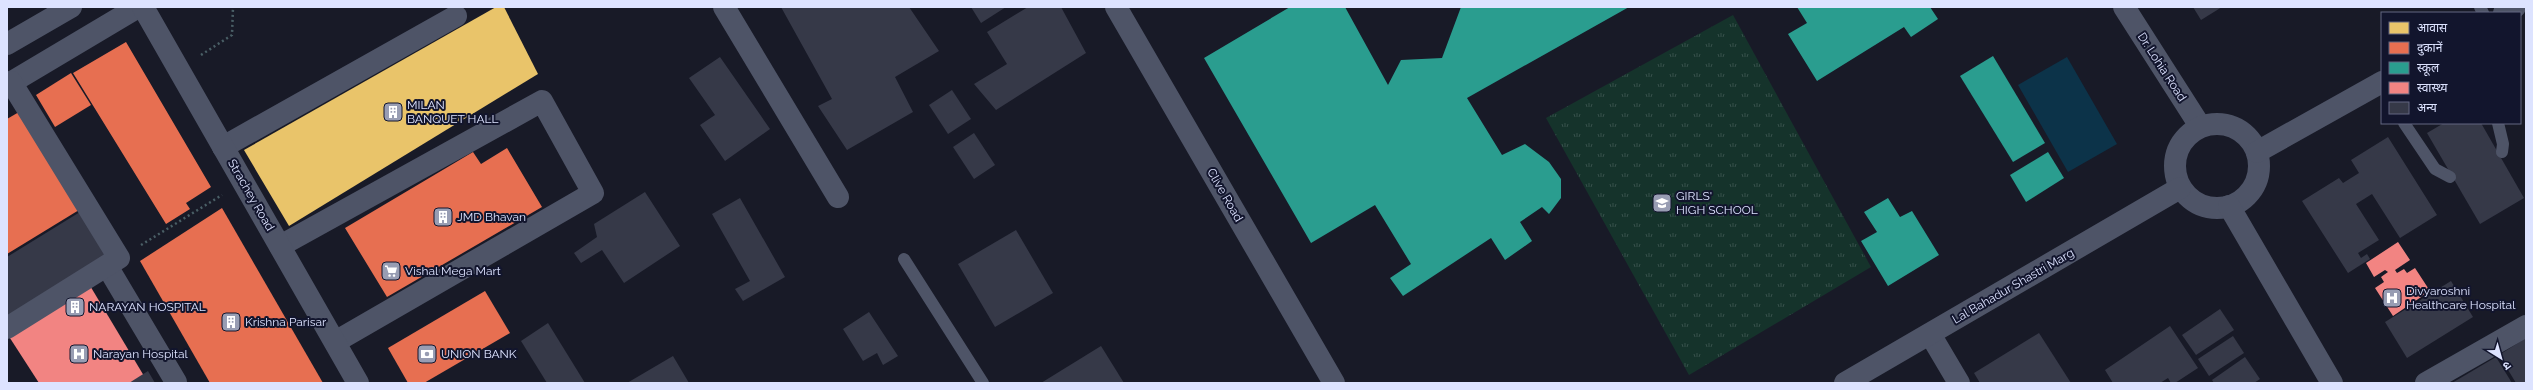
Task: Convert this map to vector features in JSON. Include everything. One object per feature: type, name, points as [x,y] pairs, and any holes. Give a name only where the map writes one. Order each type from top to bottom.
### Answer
[{"type":"street","points":[[7,44],[71,7]]},
{"type":"street","points":[[138,7],[9,84],[113,262],[176,382]]},
{"type":"street","name":"Strachey Road","points":[[143,7],[358,383]]},
{"type":"street","points":[[724,7],[838,197]]},
{"type":"street","name":"Clive Road","points":[[1116,7],[1334,383]]},
{"type":"street","name":"Dr. Lohia Road","points":[[2124,7],[2200,126]]},
{"type":"street","points":[[2506,12],[2515,7]]},
{"type":"street","points":[[223,147],[456,16]]},
{"type":"street","points":[[2257,152],[2381,85]]},
{"type":"street","points":[[280,246],[542,100],[593,192],[335,342]]},
{"type":"street","points":[[2214,123],[2229,125],[2242,131],[2251,140],[2257,152],[2259,166],[2254,185],[2241,200],[2229,206],[2216,208],[2203,206],[2190,199],[2180,188],[2175,174],[2175,160],[2179,146],[2188,134],[2200,126],[2214,123]]},
{"type":"street","name":"Lal Bahadur Shastri Marg","points":[[1845,383],[2180,188]]},
{"type":"street","points":[[2229,206],[2332,383]]},
{"type":"street","points":[[7,328],[113,262]]},
{"type":"street","points":[[2426,383],[2526,326]]},
{"type":"street","points":[[1930,334],[1959,383]]},
{"type":"lane","points":[[2405,124],[2435,169],[2450,177]]},
{"type":"lane","points":[[2498,124],[2503,144],[2502,152]]},
{"type":"lane","points":[[904,259],[983,383]]},
{"type":"path","points":[[179,70],[232,35],[233,7]]},
{"type":"path","points":[[113,262],[242,182]]},
{"type":"green space","points":[[1733,15],[1871,267],[1689,375],[1546,118]]},
{"type":"water","points":[[2067,57],[2117,144],[2068,172],[2018,85]]},
{"type":"building: आवास","name":"MILAN BANQUET HALL","points":[[496,7],[504,7],[538,74],[289,226],[244,150]]},
{"type":"building: दुकानें","points":[[126,42],[211,187],[186,203],[190,209],[166,224],[73,73]]},
{"type":"building: दुकानें","points":[[71,73],[91,105],[55,127],[36,95]]},
{"type":"building: दुकानें","points":[[19,112],[79,210],[7,254],[7,119]]},
{"type":"building: दुकानें","name":"JMD Bhavan","points":[[507,148],[542,207],[387,297],[345,228],[473,152],[481,164]]},
{"type":"building: दुकानें","name":"Krishna Parisar","points":[[222,208],[323,383],[210,383],[140,261]]},
{"type":"building: दुकानें","points":[[485,291],[510,333],[424,383],[408,383],[388,348]]},
{"type":"building: स्कूल","points":[[1290,7],[1345,7],[1388,85],[1401,60],[1442,58],[1461,7],[1629,7],[1467,98],[1502,155],[1525,144],[1549,162],[1561,179],[1561,198],[1549,214],[1542,207],[1520,222],[1532,241],[1505,260],[1491,238],[1403,296],[1390,278],[1411,264],[1375,205],[1311,243],[1204,58]]},
{"type":"building: स्कूल","points":[[1797,7],[1930,7],[1938,19],[1911,37],[1904,27],[1817,81],[1788,34],[1807,23]]},
{"type":"building: स्कूल","points":[[1993,56],[2045,143],[2013,162],[1960,76]]},
{"type":"building: स्कूल","points":[[2048,152],[2064,178],[2026,202],[2010,175]]},
{"type":"building: स्कूल","points":[[1888,198],[1900,217],[1912,211],[1939,255],[1888,286],[1861,241],[1877,232],[1864,212]]},
{"type":"building: स्वास्थ्य","points":[[2398,242],[2410,260],[2395,270],[2397,273],[2404,269],[2407,273],[2415,268],[2430,291],[2393,316],[2375,288],[2384,282],[2381,277],[2388,272],[2385,270],[2374,277],[2366,263]]},
{"type":"building: स्वास्थ्य","name":"NARAYAN HOSPITAL","points":[[86,279],[147,381],[143,383],[39,383],[8,335]]},
{"type":"building: अन्य","points":[[781,7],[909,7],[939,51],[895,77],[913,112],[847,150],[818,106],[832,99]]},
{"type":"building: अन्य","points":[[971,7],[1006,7],[981,23]]},
{"type":"building: अन्य","points":[[1028,7],[1061,7],[1086,53],[996,110],[974,84],[1007,64],[987,32]]},
{"type":"building: अन्य","points":[[2193,7],[2222,7],[2201,20]]},
{"type":"building: अन्य","points":[[720,57],[770,129],[725,161],[700,125],[715,115],[689,78]]},
{"type":"building: अन्य","points":[[952,90],[971,119],[948,134],[929,105]]},
{"type":"building: अन्य","points":[[2442,124],[2482,124],[2524,198],[2480,224],[2427,133]]},
{"type":"building: अन्य","points":[[974,133],[995,165],[974,179],[953,147]]},
{"type":"building: अन्य","points":[[2388,137],[2437,215],[2400,238],[2372,194],[2356,204],[2379,240],[2358,253],[2361,258],[2367,254],[2370,259],[2348,273],[2302,201],[2339,178],[2343,183],[2359,173],[2351,160]]},
{"type":"building: अन्य","points":[[645,192],[680,246],[624,283],[602,250],[581,263],[574,253],[597,237],[594,224]]},
{"type":"building: अन्य","points":[[740,198],[785,277],[743,301],[735,289],[750,281],[712,214]]},
{"type":"building: अन्य","points":[[80,212],[107,255],[9,318],[7,315],[7,257]]},
{"type":"building: अन्य","points":[[1016,230],[1053,293],[995,327],[958,264]]},
{"type":"building: अन्य","points":[[2451,281],[2473,317],[2407,358],[2385,322]]},
{"type":"building: अन्य","points":[[2220,309],[2234,330],[2196,355],[2182,335]]},
{"type":"building: अन्य","points":[[869,312],[898,356],[883,365],[877,353],[863,361],[843,329]]},
{"type":"building: अन्य","points":[[548,323],[585,383],[547,383],[521,341]]},
{"type":"building: अन्य","points":[[2170,326],[2198,368],[2175,383],[2171,383],[2168,378],[2160,383],[2113,383],[2105,370]]},
{"type":"building: अन्य","points":[[2039,333],[2071,383],[1980,383],[1974,373]]},
{"type":"building: अन्य","points":[[2233,336],[2244,353],[2209,376],[2198,359]]},
{"type":"building: अन्य","points":[[2526,338],[2526,383],[2516,383],[2499,355]]},
{"type":"building: अन्य","points":[[1101,346],[1124,383],[1041,383]]},
{"type":"building: अन्य","points":[[673,356],[689,383],[627,383]]},
{"type":"building: अन्य","points":[[2245,357],[2260,379],[2254,383],[2214,383],[2212,380]]},
{"type":"building: अन्य","points":[[2496,357],[2512,383],[2452,383]]},
{"type":"building: अन्य","points":[[148,371],[155,383],[129,383]]},
{"type":"place","name":"MILAN BANQUET HALL","points":[[393,112]]},
{"type":"place","name":"GIRLS' HIGH SCHOOL","points":[[1662,203]]},
{"type":"place","name":"JMD Bhavan","points":[[443,217]]},
{"type":"place","name":"Vishal Mega Mart","points":[[391,271]]},
{"type":"place","name":"Divyaroshni Healthcare Hospital","points":[[2392,298]]},
{"type":"place","name":"NARAYAN HOSPITAL","points":[[75,307]]},
{"type":"place","name":"Krishna Parisar","points":[[231,322]]},
{"type":"place","name":"Narayan Hospital","points":[[79,354]]},
{"type":"place","name":"UNION BANK","points":[[427,354]]}]
